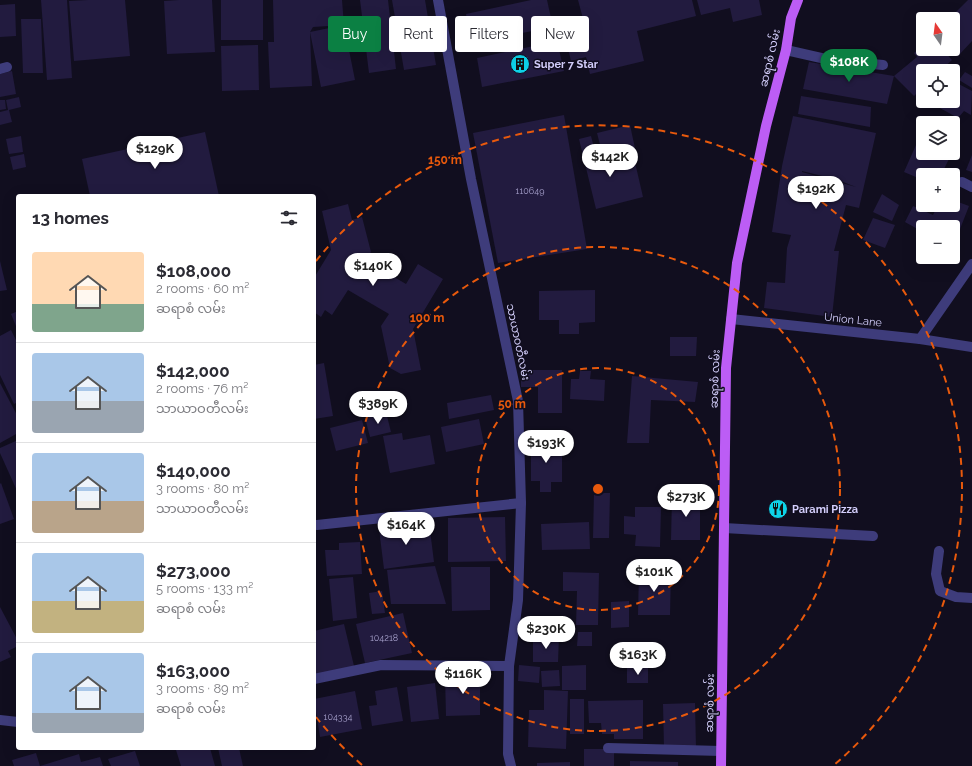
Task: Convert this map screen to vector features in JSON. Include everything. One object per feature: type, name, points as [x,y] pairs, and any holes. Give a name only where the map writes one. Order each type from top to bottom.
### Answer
[{"type":"main road","name":"ဆရာစံ လမ်း","points":[[722,766],[726,368],[737,263],[766,126],[786,50],[791,18],[798,0]]},
{"type":"street","name":"သာယာဝတီလမ်း","points":[[438,0],[471,179],[518,400],[520,503],[518,600],[509,666],[508,754],[511,766]]},
{"type":"street","points":[[786,50],[830,60],[883,65]]},
{"type":"street","points":[[962,182],[972,187]]},
{"type":"street","points":[[920,339],[972,264]]},
{"type":"street","name":"Union Lane","points":[[731,319],[920,339],[972,347]]},
{"type":"street","points":[[317,525],[520,503]]},
{"type":"street","points":[[724,528],[873,536]]},
{"type":"street","points":[[939,551],[936,574],[940,591],[956,597],[972,598]]},
{"type":"street","points":[[316,679],[380,665],[509,666]]},
{"type":"street","points":[[0,720],[16,722]]},
{"type":"street","points":[[608,748],[721,751]]},
{"type":"building","points":[[41,0],[67,0],[72,78],[47,80]]},
{"type":"building","points":[[125,0],[130,56],[74,61],[69,1]]},
{"type":"building","points":[[212,0],[215,52],[167,54],[164,1]]},
{"type":"building","points":[[221,0],[263,0],[263,40],[221,40]]},
{"type":"building","points":[[273,0],[342,0],[343,16],[328,16],[328,26],[313,27],[310,32],[312,86],[270,88],[268,42],[274,42]]},
{"type":"building","points":[[360,0],[388,0],[390,16],[389,52],[394,52],[396,69],[369,73],[366,52],[381,52],[381,16],[362,16]]},
{"type":"building","points":[[392,0],[425,0],[428,16],[395,16]]},
{"type":"building","points":[[531,0],[547,0],[551,16],[531,16],[531,31],[523,33],[523,16],[466,16],[466,14]]},
{"type":"building","points":[[578,0],[692,0],[696,16],[637,31],[644,61],[590,74],[586,57],[571,61],[569,52],[589,52],[589,16],[582,16]]},
{"type":"building","points":[[697,0],[759,0],[762,15],[733,22],[730,8],[701,15]]},
{"type":"building","points":[[968,0],[972,0],[972,41],[960,54],[960,12],[956,12]]},
{"type":"building","points":[[15,4],[16,36],[0,37],[0,5]]},
{"type":"building","points":[[21,19],[41,19],[43,73],[23,73]]},
{"type":"building","points":[[328,28],[328,52],[349,52],[355,80],[321,87],[310,32]]},
{"type":"building","points":[[258,45],[259,90],[222,91],[221,46]]},
{"type":"building","name":"Super 7 Star","points":[[531,47],[531,52],[560,52],[564,71],[482,87],[477,58],[505,52],[523,52],[523,48]]},
{"type":"building","points":[[401,52],[434,52],[436,65],[404,70]]},
{"type":"building","points":[[916,56],[948,56],[952,60],[948,64],[916,64],[916,94],[914,96],[894,76],[917,57]]},
{"type":"building","points":[[809,62],[894,76],[887,104],[803,89]]},
{"type":"building","points":[[12,71],[16,94],[0,97],[0,74]]},
{"type":"building","points":[[965,72],[972,76],[972,88],[960,81]]},
{"type":"building","points":[[960,85],[972,91],[971,115],[964,111],[960,116],[954,116],[940,108],[960,108]]},
{"type":"building","points":[[801,96],[871,107],[870,127],[798,114]]},
{"type":"building","points":[[19,97],[21,107],[9,110],[12,122],[0,125],[0,112],[8,110],[6,100]]},
{"type":"building","points":[[0,100],[5,100],[6,109],[0,110]]},
{"type":"building","points":[[564,115],[587,249],[498,263],[473,133]]},
{"type":"building","points":[[793,116],[876,133],[859,208],[846,205],[834,251],[839,251],[832,317],[764,308],[767,282],[785,283],[787,248],[791,235],[772,232],[782,166]],"holes":[[[802,171],[838,180],[856,187]]]},
{"type":"building","points":[[630,125],[636,153],[604,161],[597,133]]},
{"type":"building","points":[[205,132],[219,194],[90,194],[82,159]]},
{"type":"building","points":[[21,136],[23,152],[9,154],[6,139]]},
{"type":"building","points":[[591,136],[599,167],[634,158],[643,197],[596,209],[579,139]]},
{"type":"building","points":[[916,145],[916,160],[948,160],[944,168],[916,168],[916,177],[904,172]]},
{"type":"building","points":[[24,154],[26,167],[13,170],[10,157]]},
{"type":"building","points":[[972,155],[972,172],[966,170]]},
{"type":"building","points":[[882,194],[899,205],[892,221],[873,212]]},
{"type":"building","points":[[960,203],[969,206],[960,229],[960,220],[916,220],[916,228],[905,222],[913,206],[916,207],[916,212],[926,212],[933,215],[934,212],[960,212]]},
{"type":"building","points":[[348,204],[352,220],[362,217],[371,252],[365,260],[406,284],[418,264],[443,279],[413,329],[421,370],[401,374],[390,368],[381,326],[389,314],[348,290],[332,315],[325,310],[321,317],[316,313],[316,275],[331,250],[322,211]]},
{"type":"building","points":[[873,218],[895,225],[885,248],[863,240]]},
{"type":"building","points":[[0,261],[7,290],[0,291]]},
{"type":"building","points":[[595,290],[595,322],[579,323],[579,334],[559,334],[559,320],[539,320],[539,291]]},
{"type":"building","points":[[16,312],[16,326],[11,314]]},
{"type":"building","points":[[11,330],[16,340],[16,403],[14,404],[0,375],[0,336]]},
{"type":"building","points":[[670,337],[697,337],[696,356],[670,356]]},
{"type":"building","points":[[324,363],[333,416],[316,419],[316,365]]},
{"type":"building","points":[[521,370],[562,370],[562,413],[538,413],[538,387],[521,387]]},
{"type":"building","points":[[580,371],[591,371],[590,379],[605,380],[604,401],[570,399],[571,379],[579,379]]},
{"type":"building","points":[[632,376],[698,382],[695,402],[651,400],[649,443],[627,443]]},
{"type":"building","points":[[0,383],[16,413],[16,434],[0,443]]},
{"type":"building","points":[[491,395],[494,410],[449,419],[447,403]]},
{"type":"building","points":[[386,412],[391,432],[370,437],[365,418]]},
{"type":"building","points":[[479,419],[484,444],[446,452],[441,427]]},
{"type":"building","points":[[362,420],[368,443],[336,451],[330,428]]},
{"type":"building","points":[[402,433],[403,440],[430,435],[435,464],[390,473],[383,436]]},
{"type":"building","points":[[16,441],[16,489],[0,453],[0,448]]},
{"type":"building","points":[[531,442],[562,442],[562,482],[551,482],[551,492],[540,492],[540,481],[531,481]]},
{"type":"building","points":[[1,483],[14,519],[0,524],[0,484]]},
{"type":"building","points":[[594,493],[610,493],[609,538],[593,538]]},
{"type":"building","points":[[672,496],[700,496],[700,540],[671,540]]},
{"type":"building","points":[[635,507],[661,507],[660,547],[635,546],[636,535],[624,534],[624,516],[635,517]]},
{"type":"building","points":[[505,517],[506,561],[448,562],[448,518]]},
{"type":"building","points":[[429,522],[434,562],[384,569],[379,529]]},
{"type":"building","points":[[589,522],[590,549],[542,550],[541,524]]},
{"type":"building","points":[[360,542],[362,574],[327,576],[325,550],[339,550],[339,543]]},
{"type":"building","points":[[435,566],[446,604],[391,604],[387,570]]},
{"type":"building","points":[[451,567],[490,567],[490,610],[452,611]]},
{"type":"building","points":[[639,570],[671,571],[670,615],[638,615]]},
{"type":"building","points":[[563,572],[599,573],[598,625],[576,625],[577,591],[563,591]]},
{"type":"building","points":[[353,577],[357,618],[333,621],[329,579]]},
{"type":"building","points":[[382,591],[385,613],[372,614],[369,593]]},
{"type":"building","points":[[629,601],[629,627],[611,628],[611,602]]},
{"type":"building","points":[[0,607],[16,637],[16,647],[8,651],[11,657],[0,662]]},
{"type":"building","points":[[403,613],[412,653],[365,663],[356,624]]},
{"type":"building","points":[[344,624],[354,666],[316,676],[316,631]]},
{"type":"building","points":[[578,632],[592,632],[592,646],[577,646]]},
{"type":"building","points":[[559,637],[558,662],[533,662],[533,638]]},
{"type":"building","points":[[519,665],[540,667],[539,683],[518,681]]},
{"type":"building","points":[[586,665],[586,690],[562,690],[562,666]]},
{"type":"building","points":[[627,668],[648,668],[648,683],[627,683]]},
{"type":"building","points":[[559,670],[560,686],[542,687],[541,671]]},
{"type":"building","points":[[480,675],[480,715],[446,716],[445,676]]},
{"type":"building","points":[[435,683],[439,719],[411,722],[407,687]]},
{"type":"building","points":[[397,687],[403,721],[372,726],[369,706],[377,705],[375,691]]},
{"type":"building","points":[[544,690],[568,691],[566,749],[528,747],[529,710],[544,710]]},
{"type":"building","points":[[355,691],[362,729],[320,737],[316,712],[316,699]]},
{"type":"building","points":[[570,699],[584,699],[584,734],[570,734]]},
{"type":"building","points":[[643,700],[643,739],[614,739],[614,734],[602,734],[601,723],[589,723],[588,701]]},
{"type":"building","points":[[695,703],[696,748],[664,748],[663,704]]},
{"type":"building","points":[[584,749],[614,749],[614,766],[584,766]]},
{"type":"building","points":[[176,750],[211,750],[215,766],[181,766]]},
{"type":"building","points":[[218,750],[239,750],[243,766],[222,766]]},
{"type":"building","points":[[135,751],[140,766],[111,766],[108,759]]},
{"type":"building","points":[[36,753],[40,766],[14,766],[12,760]]},
{"type":"building","points":[[79,754],[81,762],[100,757],[103,766],[40,766]]},
{"type":"building","points":[[630,761],[678,762],[678,766],[630,766]]},
{"type":"building","points":[[570,762],[570,766],[537,766],[537,763]]},
{"type":"place","name":"Super 7 Star","points":[[520,64]]},
{"type":"place","name":"Parami Pizza","points":[[778,509]]}]
